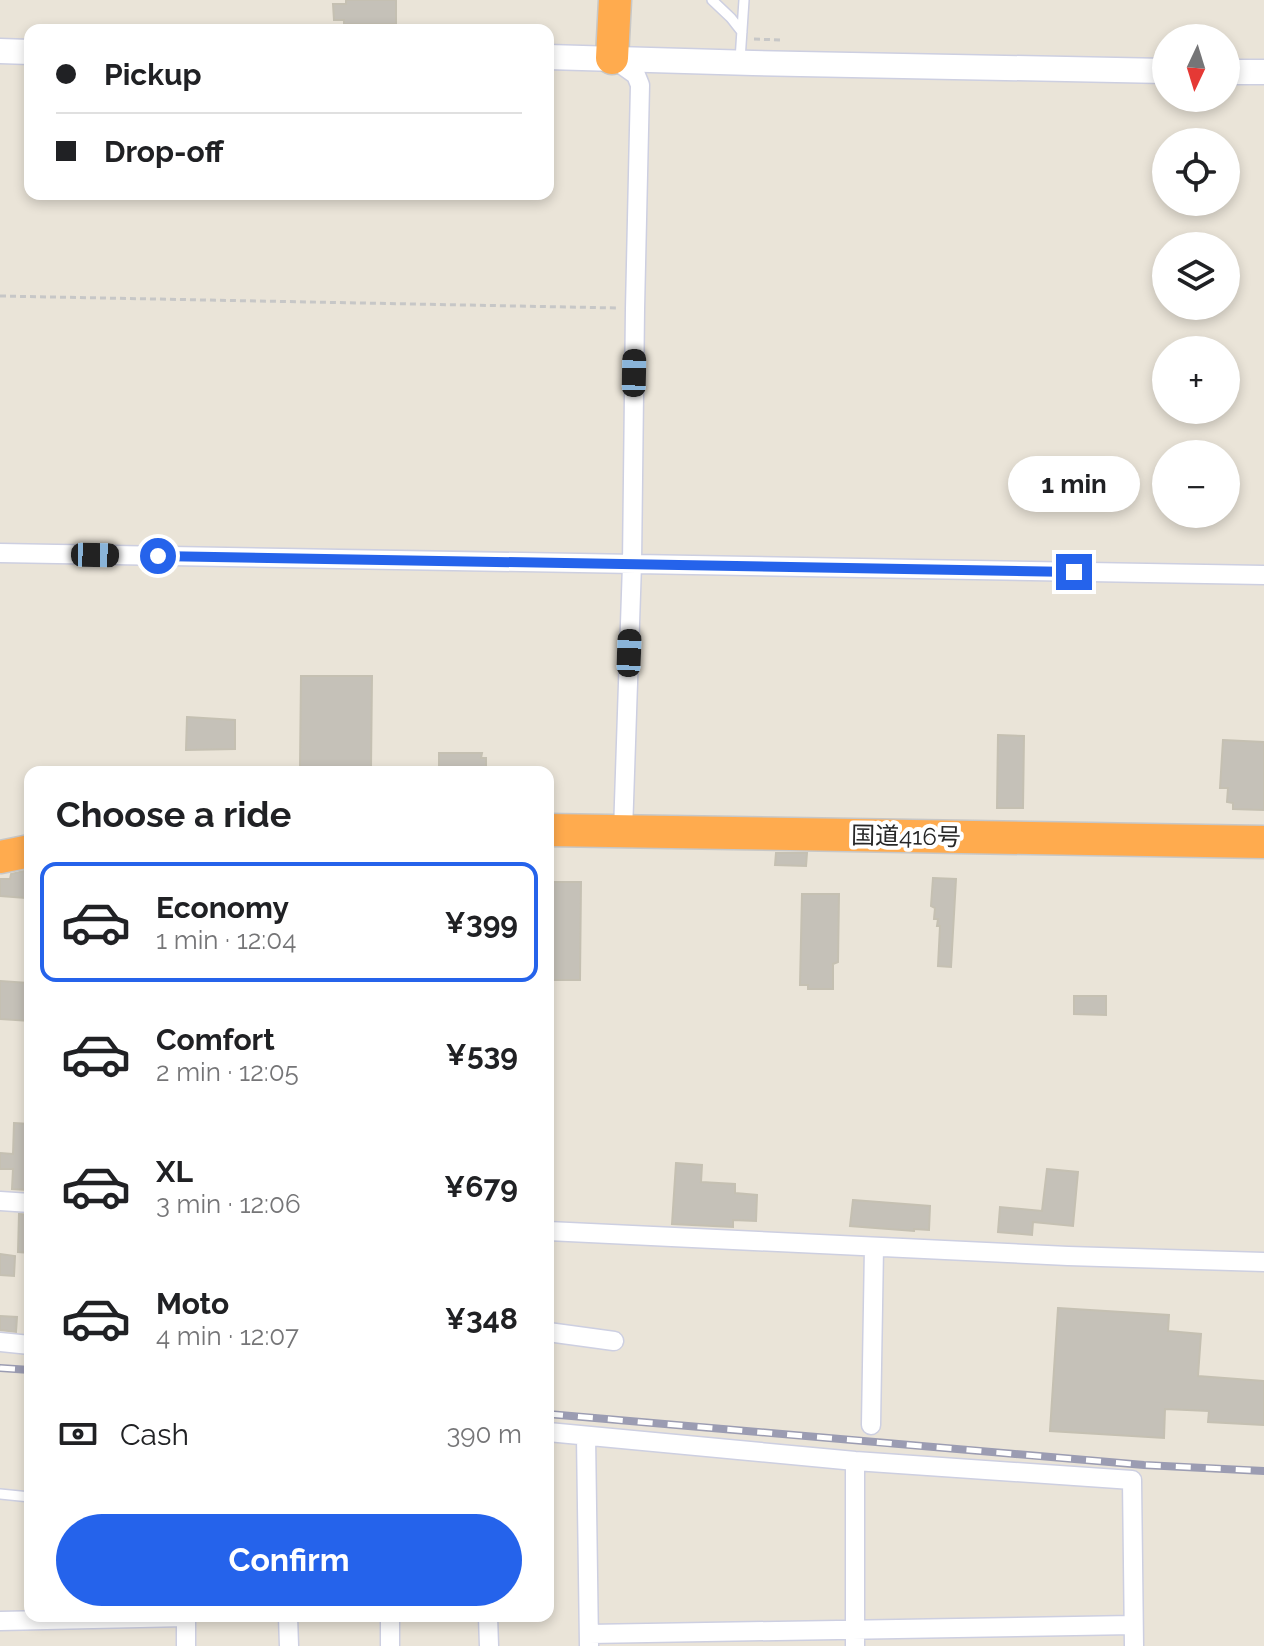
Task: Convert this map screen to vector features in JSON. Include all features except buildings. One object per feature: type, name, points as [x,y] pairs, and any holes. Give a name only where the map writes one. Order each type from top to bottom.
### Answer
[{"type":"highway","points":[[612,58],[615,0]]},
{"type":"highway","name":"国道416号","points":[[554,830],[1264,842]]},
{"type":"highway","points":[[0,857],[24,852]]},
{"type":"street","points":[[0,51],[24,52]]},
{"type":"street","points":[[554,57],[1152,71]]},
{"type":"street","points":[[612,58],[638,77],[640,85],[632,564],[623,832]]},
{"type":"street","points":[[1240,72],[1264,72]]},
{"type":"street","points":[[0,553],[1264,575]]},
{"type":"street","points":[[0,1201],[24,1203]]},
{"type":"street","points":[[554,1231],[1068,1256],[1264,1262]]},
{"type":"street","points":[[871,1425],[874,1247]]},
{"type":"street","points":[[554,1333],[614,1341]]},
{"type":"street","points":[[0,1342],[24,1344]]},
{"type":"street","points":[[554,1433],[855,1461],[1132,1480],[1134,1646]]},
{"type":"street","points":[[586,1436],[589,1640],[854,1638],[1133,1625]]},
{"type":"street","points":[[854,1638],[855,1461]]},
{"type":"street","points":[[0,1621],[24,1620]]},
{"type":"street","points":[[186,1622],[186,1646]]},
{"type":"street","points":[[288,1622],[289,1646]]},
{"type":"street","points":[[390,1622],[390,1646]]},
{"type":"street","points":[[488,1622],[489,1646]]},
{"type":"lane","points":[[712,0],[742,32]]},
{"type":"lane","points":[[740,63],[744,0]]},
{"type":"lane","points":[[0,1494],[24,1496]]},
{"type":"path","points":[[754,39],[780,40]]},
{"type":"path","points":[[0,296],[635,309]]},
{"type":"railway","points":[[0,1368],[24,1370]]},
{"type":"railway","points":[[554,1415],[1144,1465],[1264,1471]]},
{"type":"route","points":[[158,556],[1074,572]]}]
